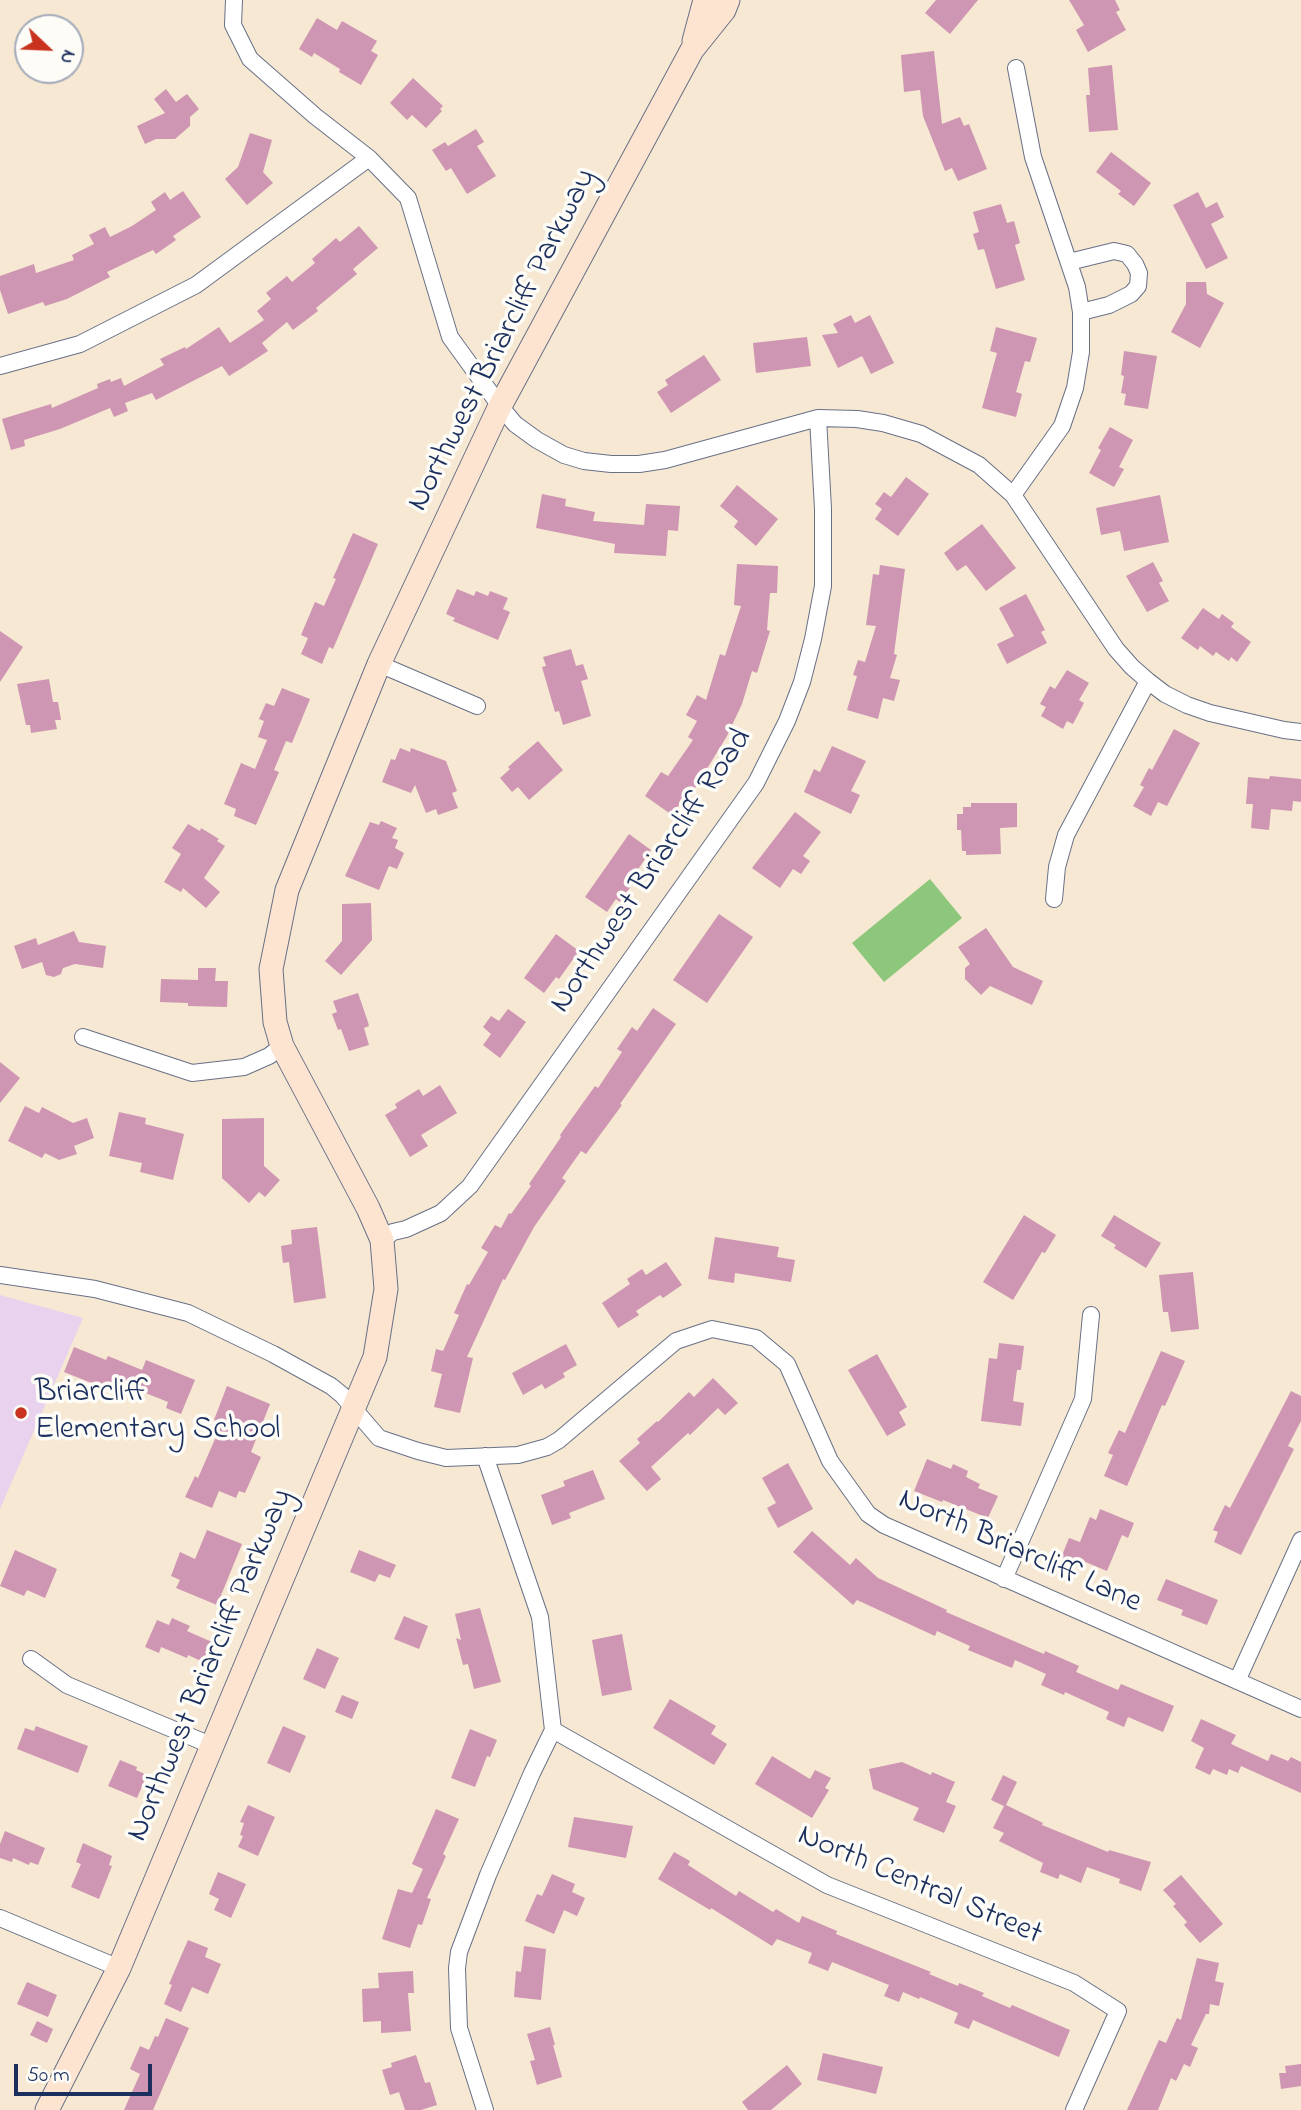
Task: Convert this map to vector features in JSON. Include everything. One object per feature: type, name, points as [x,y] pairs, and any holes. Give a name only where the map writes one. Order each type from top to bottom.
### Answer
[{"type":"main road","name":"Northwest Briarcliff Parkway","points":[[692,50],[705,0]]},
{"type":"main road","name":"Northwest Briarcliff Parkway","points":[[47,2110],[119,1968],[375,1357],[386,1289],[382,1240],[368,1208],[282,1046],[275,1022],[271,969],[287,890],[379,664],[500,407],[692,50],[724,10],[728,0]]},
{"type":"street","points":[[234,0],[233,25],[250,59],[315,117],[369,158],[408,198],[450,337],[500,407],[515,424],[537,440],[564,455],[584,461],[639,464],[666,460],[818,418],[856,418],[921,434],[979,465],[1013,495],[1116,649],[1147,681],[1165,694],[1210,713],[1301,732]]},
{"type":"street","points":[[1013,495],[1062,426],[1075,388],[1081,352],[1081,312],[1077,287],[1033,157],[1016,68]]},
{"type":"street","points":[[0,366],[80,344],[196,285],[369,158]]},
{"type":"street","points":[[1069,262],[1114,251],[1127,254],[1139,273],[1138,286],[1131,294],[1109,305],[1081,312]]},
{"type":"street","name":"Northwest Briarcliff Road","points":[[382,1240],[393,1231],[406,1229],[441,1213],[470,1186],[755,783],[787,721],[802,681],[823,586],[823,509],[818,418]]},
{"type":"street","points":[[379,664],[477,706]]},
{"type":"street","points":[[1055,898],[1057,867],[1066,835],[1147,681]]},
{"type":"street","points":[[83,1037],[192,1073],[244,1067],[282,1046]]},
{"type":"street","name":"North Briarcliff Lane","points":[[0,1275],[95,1289],[188,1312],[331,1386],[379,1438],[446,1458],[518,1455],[547,1447],[559,1440],[676,1341],[712,1329],[756,1338],[787,1364],[830,1461],[868,1514],[894,1531],[1301,1709]]},
{"type":"street","points":[[1004,1579],[1083,1399],[1091,1315]]},
{"type":"street","points":[[485,1456],[540,1617],[552,1730],[488,1875],[459,1952],[459,2028],[485,2110]]},
{"type":"street","points":[[1237,1681],[1301,1540]]},
{"type":"street","points":[[31,1659],[67,1685],[213,1746]]},
{"type":"street","name":"North Central Street","points":[[552,1730],[827,1885],[1074,1983],[1118,2011],[1074,2110]]},
{"type":"street","points":[[0,1918],[119,1968]]},
{"type":"shaded area","name":"Briarcliff Elementary School","points":[[0,1295],[83,1318],[0,1509]]},
{"type":"green space","points":[[930,879],[962,918],[884,982],[852,943]]},
{"type":"building","points":[[936,0],[978,0],[950,34],[925,13]]},
{"type":"building","points":[[1069,0],[1115,0],[1120,10],[1116,12],[1126,30],[1088,52],[1076,30],[1084,25]]},
{"type":"building","points":[[317,18],[337,30],[342,21],[377,41],[371,51],[378,55],[361,85],[314,53],[312,57],[299,49]]},
{"type":"building","points":[[934,51],[942,124],[960,117],[964,126],[969,124],[987,169],[958,181],[952,168],[945,171],[923,116],[920,90],[904,92],[901,55]]},
{"type":"building","points":[[1112,65],[1118,130],[1089,132],[1086,95],[1090,95],[1088,68]]},
{"type":"building","points":[[413,78],[443,106],[440,109],[442,111],[426,128],[412,115],[407,120],[390,103]]},
{"type":"building","points":[[166,89],[176,102],[187,94],[199,109],[190,117],[190,126],[175,139],[156,139],[145,144],[137,126],[165,113],[154,99]]},
{"type":"building","points":[[476,129],[484,142],[477,146],[496,176],[467,194],[451,168],[446,171],[432,150],[445,142],[448,146]]},
{"type":"building","points":[[250,133],[272,140],[263,172],[273,183],[247,205],[225,179],[238,167]]},
{"type":"building","points":[[1111,152],[1151,183],[1134,206],[1118,194],[1121,191],[1096,172]]},
{"type":"building","points":[[183,191],[201,217],[173,236],[176,240],[156,254],[153,250],[107,272],[110,277],[67,299],[45,306],[43,302],[8,314],[0,290],[0,276],[34,264],[36,273],[74,260],[72,255],[94,244],[89,235],[105,227],[110,237],[156,210],[151,202],[165,192],[170,200]]},
{"type":"building","points":[[1198,192],[1206,208],[1217,202],[1224,217],[1211,224],[1228,258],[1206,269],[1173,205]]},
{"type":"building","points":[[1001,204],[1007,223],[1014,221],[1020,243],[1015,245],[1025,280],[996,289],[984,249],[978,250],[973,234],[979,232],[973,212]]},
{"type":"building","points":[[359,226],[378,248],[353,269],[357,274],[316,308],[318,311],[293,330],[287,322],[262,343],[268,351],[242,368],[229,376],[222,366],[156,400],[152,393],[125,403],[128,411],[114,417],[110,408],[60,429],[24,440],[25,446],[11,450],[2,419],[51,404],[52,408],[98,388],[97,384],[110,379],[111,382],[121,378],[124,386],[164,365],[160,359],[185,347],[186,349],[219,327],[230,343],[264,320],[257,311],[271,299],[266,293],[287,276],[292,282],[315,263],[312,259],[336,238],[340,242]]},
{"type":"building","points":[[1186,282],[1206,282],[1207,294],[1224,303],[1200,348],[1171,332],[1186,304]]},
{"type":"building","points":[[851,315],[855,323],[870,315],[894,363],[871,374],[862,356],[838,368],[822,335],[838,333],[833,324]]},
{"type":"building","points":[[996,327],[1037,338],[1030,362],[1025,361],[1016,392],[1022,394],[1016,417],[982,408],[997,353],[990,351]]},
{"type":"building","points":[[807,337],[811,366],[756,373],[753,343]]},
{"type":"building","points":[[1124,351],[1157,356],[1148,409],[1124,405],[1126,394],[1121,393],[1124,376],[1121,375]]},
{"type":"building","points":[[704,355],[721,380],[671,413],[657,392],[668,385],[665,380]]},
{"type":"building","points":[[1110,427],[1133,440],[1119,467],[1124,469],[1114,487],[1089,473],[1101,450],[1098,448]]},
{"type":"building","points":[[906,477],[929,494],[898,536],[875,519],[882,509],[875,504],[884,492],[891,497]]},
{"type":"building","points":[[737,485],[778,519],[756,546],[734,527],[738,521],[720,506]]},
{"type":"building","points":[[542,494],[566,499],[565,506],[595,512],[593,521],[644,525],[646,504],[680,506],[678,531],[668,530],[666,556],[614,553],[615,544],[536,528]]},
{"type":"building","points":[[1160,495],[1169,542],[1124,551],[1120,531],[1101,535],[1096,508]]},
{"type":"building","points":[[982,524],[1016,568],[986,591],[966,565],[957,571],[944,553]]},
{"type":"building","points":[[353,533],[378,544],[333,649],[329,647],[322,664],[301,654],[308,638],[301,635],[315,602],[324,606]]},
{"type":"building","points":[[1153,562],[1163,581],[1159,583],[1169,601],[1147,612],[1126,576]]},
{"type":"building","points":[[737,564],[778,566],[777,593],[770,593],[767,630],[770,631],[757,673],[752,671],[742,704],[727,736],[694,790],[691,788],[672,815],[645,796],[661,772],[668,776],[693,740],[688,737],[697,721],[686,715],[697,695],[706,700],[720,654],[725,656],[741,606],[734,605]]},
{"type":"building","points":[[880,565],[905,569],[894,654],[897,655],[890,678],[900,680],[894,701],[883,698],[878,719],[847,710],[857,676],[853,675],[858,660],[865,662],[876,626],[866,625],[873,574],[879,575]]},
{"type":"building","points":[[457,589],[474,596],[476,591],[488,596],[490,591],[508,598],[503,609],[510,612],[498,640],[453,621],[455,618],[446,614]]},
{"type":"building","points":[[1026,594],[1045,630],[1041,632],[1047,643],[1007,664],[997,644],[1014,636],[999,608]]},
{"type":"building","points":[[1203,608],[1219,619],[1222,614],[1234,623],[1231,627],[1251,642],[1237,662],[1231,657],[1229,661],[1216,652],[1213,656],[1200,646],[1198,650],[1181,638]]},
{"type":"building","points":[[0,631],[23,647],[0,682]]},
{"type":"building","points":[[571,649],[576,666],[583,664],[588,679],[581,681],[591,716],[563,725],[559,711],[555,712],[542,667],[546,666],[543,657]]},
{"type":"building","points":[[1067,670],[1089,683],[1079,700],[1084,703],[1073,724],[1067,721],[1063,729],[1041,716],[1046,707],[1040,704],[1050,686],[1055,689]]},
{"type":"building","points":[[49,679],[53,702],[58,702],[61,720],[55,720],[57,729],[31,733],[30,725],[26,725],[17,684]]},
{"type":"building","points":[[282,688],[310,699],[292,743],[286,741],[274,770],[279,772],[256,825],[234,816],[236,809],[224,804],[241,763],[255,769],[267,740],[258,737],[264,721],[259,719],[266,703],[274,706]]},
{"type":"building","points":[[1174,729],[1200,743],[1167,806],[1158,802],[1151,816],[1133,806],[1144,787],[1140,785],[1149,768],[1152,770]]},
{"type":"building","points":[[538,741],[563,770],[529,800],[518,787],[512,792],[500,778],[510,769],[508,767]]},
{"type":"building","points":[[832,746],[866,761],[851,791],[860,795],[851,814],[804,792],[814,769],[820,772]]},
{"type":"building","points":[[400,748],[410,752],[411,748],[446,761],[457,791],[452,793],[458,808],[438,815],[436,809],[426,813],[415,785],[411,793],[382,782],[391,759],[395,760]]},
{"type":"building","points":[[1270,776],[1301,779],[1301,802],[1293,801],[1292,811],[1271,809],[1269,830],[1251,828],[1253,804],[1246,804],[1248,777],[1269,779]]},
{"type":"building","points":[[971,803],[1017,803],[1017,827],[1000,828],[1001,854],[966,855],[966,851],[962,851],[961,830],[957,830],[957,814],[963,814],[963,807],[971,807]]},
{"type":"building","points":[[795,812],[821,832],[803,856],[810,861],[801,874],[793,869],[780,888],[752,868]]},
{"type":"building","points":[[381,821],[397,828],[392,838],[398,840],[395,848],[404,853],[397,869],[389,866],[379,890],[345,876],[370,822],[379,825]]},
{"type":"building","points":[[188,824],[200,831],[201,828],[225,846],[204,878],[220,892],[206,908],[183,888],[181,892],[164,882],[181,854],[172,848]]},
{"type":"building","points":[[629,834],[651,850],[635,874],[638,876],[620,902],[616,899],[607,912],[585,897]]},
{"type":"building","points":[[371,903],[372,940],[341,975],[325,961],[342,941],[342,904]]},
{"type":"building","points":[[719,914],[753,937],[707,1003],[673,980]]},
{"type":"building","points":[[986,928],[1013,967],[1043,981],[1032,1005],[990,986],[981,995],[965,979],[965,968],[970,964],[958,947]]},
{"type":"building","points":[[74,931],[79,942],[106,946],[103,968],[75,964],[63,968],[61,974],[54,977],[46,975],[42,962],[22,969],[14,946],[36,938],[38,945]]},
{"type":"building","points":[[556,934],[579,951],[559,979],[556,977],[544,993],[524,978]]},
{"type":"building","points":[[198,968],[216,968],[215,981],[228,981],[227,1007],[160,1002],[161,979],[198,980]]},
{"type":"building","points":[[358,993],[369,1026],[364,1028],[369,1045],[349,1051],[332,1014],[337,1012],[333,1001]]},
{"type":"building","points":[[653,1008],[676,1024],[586,1154],[581,1151],[562,1178],[566,1181],[534,1227],[505,1280],[503,1279],[467,1357],[473,1358],[460,1413],[434,1407],[442,1374],[431,1371],[436,1349],[443,1351],[459,1315],[454,1313],[467,1284],[469,1285],[488,1252],[481,1248],[495,1225],[501,1228],[509,1213],[511,1214],[531,1186],[529,1184],[560,1135],[595,1086],[598,1088],[622,1052],[617,1049],[632,1027],[637,1031]]},
{"type":"building","points":[[508,1009],[526,1022],[500,1058],[483,1045],[491,1034],[483,1027],[491,1016],[499,1021]]},
{"type":"building","points":[[0,1062],[20,1078],[0,1103]]},
{"type":"building","points":[[440,1085],[457,1113],[421,1135],[428,1146],[410,1157],[385,1115],[397,1108],[395,1104],[419,1089],[423,1096]]},
{"type":"building","points":[[25,1106],[39,1113],[42,1107],[73,1123],[87,1118],[94,1138],[74,1146],[77,1154],[59,1160],[45,1153],[42,1158],[8,1141]]},
{"type":"building","points":[[119,1112],[146,1118],[145,1124],[184,1134],[173,1180],[140,1172],[142,1163],[109,1156]]},
{"type":"building","points":[[264,1118],[264,1166],[280,1180],[265,1197],[259,1192],[249,1203],[222,1178],[222,1119]]},
{"type":"building","points":[[1024,1215],[1056,1235],[1045,1253],[1042,1252],[1013,1300],[983,1282]]},
{"type":"building","points":[[1114,1215],[1161,1243],[1146,1268],[1114,1248],[1116,1245],[1101,1236]]},
{"type":"building","points":[[317,1227],[326,1298],[294,1303],[289,1262],[283,1263],[281,1246],[292,1244],[291,1230]]},
{"type":"building","points":[[715,1237],[779,1247],[777,1257],[795,1260],[791,1282],[735,1273],[734,1283],[708,1279]]},
{"type":"building","points":[[666,1262],[682,1285],[663,1298],[660,1295],[636,1311],[639,1315],[618,1328],[602,1303],[630,1284],[627,1279],[642,1269],[646,1275]]},
{"type":"building","points":[[1193,1272],[1199,1329],[1171,1332],[1168,1312],[1163,1312],[1159,1275]]},
{"type":"building","points":[[999,1343],[1024,1346],[1021,1370],[1017,1370],[1013,1401],[1024,1403],[1021,1426],[981,1421],[989,1358],[997,1359]]},
{"type":"building","points":[[566,1344],[577,1365],[563,1373],[565,1377],[545,1389],[542,1384],[523,1395],[512,1373]]},
{"type":"building","points":[[74,1347],[106,1360],[108,1356],[142,1370],[146,1360],[195,1380],[181,1414],[166,1408],[168,1402],[123,1384],[119,1394],[64,1372]]},
{"type":"building","points":[[1161,1351],[1185,1361],[1165,1406],[1162,1405],[1127,1486],[1104,1476],[1113,1455],[1108,1453],[1119,1430],[1125,1433]]},
{"type":"building","points":[[877,1354],[907,1407],[899,1412],[906,1425],[887,1436],[848,1370]]},
{"type":"building","points":[[713,1378],[738,1403],[725,1415],[718,1408],[651,1467],[661,1479],[647,1491],[619,1461],[640,1443],[637,1439],[689,1392],[694,1397]]},
{"type":"building","points":[[227,1386],[270,1404],[251,1452],[261,1457],[245,1493],[239,1491],[236,1498],[219,1491],[212,1508],[185,1497],[195,1476],[198,1478],[222,1423],[214,1420]]},
{"type":"building","points":[[1291,1391],[1301,1396],[1301,1421],[1288,1446],[1294,1449],[1241,1555],[1214,1542],[1218,1532],[1213,1530],[1225,1505],[1230,1508]]},
{"type":"building","points":[[927,1459],[951,1469],[953,1464],[968,1471],[966,1477],[980,1484],[978,1488],[998,1496],[988,1518],[914,1491]]},
{"type":"building","points":[[788,1463],[813,1509],[778,1528],[767,1508],[776,1503],[762,1478]]},
{"type":"building","points":[[593,1470],[605,1499],[569,1513],[571,1518],[552,1525],[541,1495],[565,1486],[563,1481]]},
{"type":"building","points":[[1100,1509],[1134,1523],[1128,1538],[1122,1535],[1107,1571],[1083,1561],[1081,1567],[1061,1558],[1069,1538],[1080,1542],[1090,1517],[1096,1520]]},
{"type":"building","points":[[207,1530],[242,1544],[217,1605],[176,1588],[180,1580],[171,1576],[180,1552],[195,1559]]},
{"type":"building","points":[[812,1531],[850,1565],[856,1558],[878,1578],[947,1610],[946,1612],[1079,1666],[1076,1672],[1118,1690],[1121,1684],[1174,1706],[1163,1732],[1128,1717],[1124,1727],[1106,1719],[1109,1712],[1065,1692],[1064,1695],[1041,1685],[1046,1674],[1015,1660],[1012,1668],[968,1650],[970,1646],[937,1631],[935,1636],[857,1600],[853,1605],[793,1552]]},
{"type":"building","points":[[15,1550],[57,1569],[45,1598],[27,1590],[24,1596],[0,1586]]},
{"type":"building","points":[[359,1550],[396,1565],[390,1578],[379,1574],[375,1582],[350,1572]]},
{"type":"building","points":[[1166,1579],[1218,1600],[1207,1625],[1181,1615],[1183,1610],[1157,1600]]},
{"type":"building","points":[[480,1608],[501,1682],[474,1689],[468,1664],[463,1665],[456,1638],[461,1640],[455,1614]]},
{"type":"building","points":[[404,1616],[428,1626],[419,1649],[394,1639]]},
{"type":"building","points":[[172,1618],[190,1626],[187,1631],[212,1642],[203,1662],[161,1647],[159,1653],[145,1647],[157,1620],[169,1625]]},
{"type":"building","points":[[622,1634],[632,1690],[602,1696],[592,1640]]},
{"type":"building","points":[[317,1648],[339,1658],[325,1689],[303,1679]]},
{"type":"building","points":[[342,1695],[359,1702],[352,1719],[335,1712]]},
{"type":"building","points":[[670,1699],[716,1726],[711,1734],[727,1744],[714,1765],[653,1728]]},
{"type":"building","points":[[1201,1719],[1236,1735],[1231,1744],[1268,1761],[1271,1754],[1288,1761],[1291,1757],[1301,1762],[1301,1793],[1241,1766],[1238,1773],[1229,1769],[1227,1775],[1213,1769],[1210,1775],[1195,1768],[1204,1748],[1191,1741]]},
{"type":"building","points":[[36,1726],[88,1746],[78,1773],[17,1749],[25,1728],[34,1731]]},
{"type":"building","points":[[283,1726],[306,1736],[290,1773],[267,1763]]},
{"type":"building","points":[[470,1729],[497,1740],[490,1757],[487,1756],[475,1787],[451,1778]]},
{"type":"building","points":[[772,1756],[810,1779],[815,1770],[831,1778],[825,1788],[829,1790],[812,1818],[755,1784]]},
{"type":"building","points":[[120,1760],[137,1767],[136,1770],[147,1775],[137,1798],[108,1786]]},
{"type":"building","points":[[902,1762],[955,1782],[946,1802],[956,1806],[944,1833],[913,1820],[919,1808],[873,1789],[869,1769]]},
{"type":"building","points":[[1003,1775],[1017,1782],[1006,1805],[1043,1823],[1042,1825],[1108,1852],[1109,1850],[1151,1862],[1141,1891],[1119,1883],[1120,1879],[1087,1867],[1081,1883],[1060,1874],[1058,1879],[1040,1872],[1043,1863],[999,1841],[1004,1833],[993,1828],[1004,1806],[991,1800]]},
{"type":"building","points":[[248,1805],[275,1817],[258,1856],[238,1847],[243,1836],[240,1835],[244,1823],[240,1822]]},
{"type":"building","points":[[436,1809],[459,1819],[427,1898],[431,1899],[422,1925],[418,1924],[410,1948],[382,1939],[398,1889],[412,1893],[423,1869],[412,1864]]},
{"type":"building","points":[[574,1817],[633,1826],[626,1858],[568,1847]]},
{"type":"building","points":[[5,1831],[45,1848],[38,1865],[30,1862],[29,1865],[13,1858],[12,1862],[0,1858],[0,1844]]},
{"type":"building","points":[[83,1843],[112,1856],[109,1865],[112,1866],[99,1899],[71,1887],[81,1864],[76,1862]]},
{"type":"building","points":[[674,1852],[690,1861],[688,1865],[736,1896],[739,1891],[773,1912],[776,1909],[799,1923],[802,1916],[837,1931],[836,1934],[931,1972],[929,1974],[958,1986],[959,1983],[1010,2008],[1012,2005],[1070,2030],[1059,2057],[973,2020],[969,2029],[954,2023],[958,2013],[920,1997],[919,1999],[903,1992],[899,2002],[884,1996],[889,1985],[832,1962],[828,1971],[808,1963],[812,1953],[777,1939],[772,1946],[658,1879]]},
{"type":"building","points":[[218,1872],[246,1884],[231,1918],[214,1910],[219,1899],[209,1894]]},
{"type":"building","points":[[552,1874],[575,1884],[572,1892],[585,1898],[577,1916],[564,1910],[554,1934],[525,1921],[537,1894],[542,1896]]},
{"type":"building","points":[[1181,1875],[1223,1924],[1200,1943],[1184,1925],[1187,1922],[1163,1890]]},
{"type":"building","points":[[188,1940],[208,1948],[205,1957],[221,1964],[208,1994],[192,1987],[181,2012],[164,2004],[172,1985],[169,1984]]},
{"type":"building","points":[[524,1946],[546,1949],[541,2000],[514,1997],[516,1971],[521,1972]]},
{"type":"building","points":[[1197,1958],[1219,1963],[1215,1981],[1224,1983],[1219,2006],[1210,2004],[1209,2014],[1206,2014],[1191,2045],[1198,2048],[1190,2067],[1184,2064],[1176,2081],[1171,2078],[1158,2110],[1127,2110],[1159,2040],[1166,2043],[1177,2018],[1181,2020]]},
{"type":"building","points":[[413,1971],[414,1993],[408,1993],[411,2031],[381,2033],[381,2021],[363,2022],[362,1989],[379,1988],[378,1973]]},
{"type":"building","points":[[27,1982],[57,1995],[48,2017],[17,2004]]},
{"type":"building","points":[[166,2018],[189,2028],[153,2110],[124,2110],[140,2074],[130,2069],[140,2046],[149,2050]]},
{"type":"building","points":[[37,2021],[53,2029],[47,2043],[30,2035]]},
{"type":"building","points":[[550,2027],[562,2077],[537,2085],[530,2061],[535,2060],[527,2034]]},
{"type":"building","points":[[823,2053],[883,2067],[876,2094],[817,2080]]},
{"type":"building","points":[[416,2055],[425,2083],[430,2082],[437,2105],[421,2110],[405,2110],[399,2092],[390,2095],[382,2070],[392,2067],[391,2063]]},
{"type":"building","points":[[1301,2064],[1301,2086],[1281,2089],[1279,2073],[1286,2073],[1285,2066]]},
{"type":"building","points":[[787,2065],[802,2084],[771,2110],[748,2110],[742,2102]]},
{"type":"place","name":"Briarcliff Elementary School","points":[[21,1413]]}]
